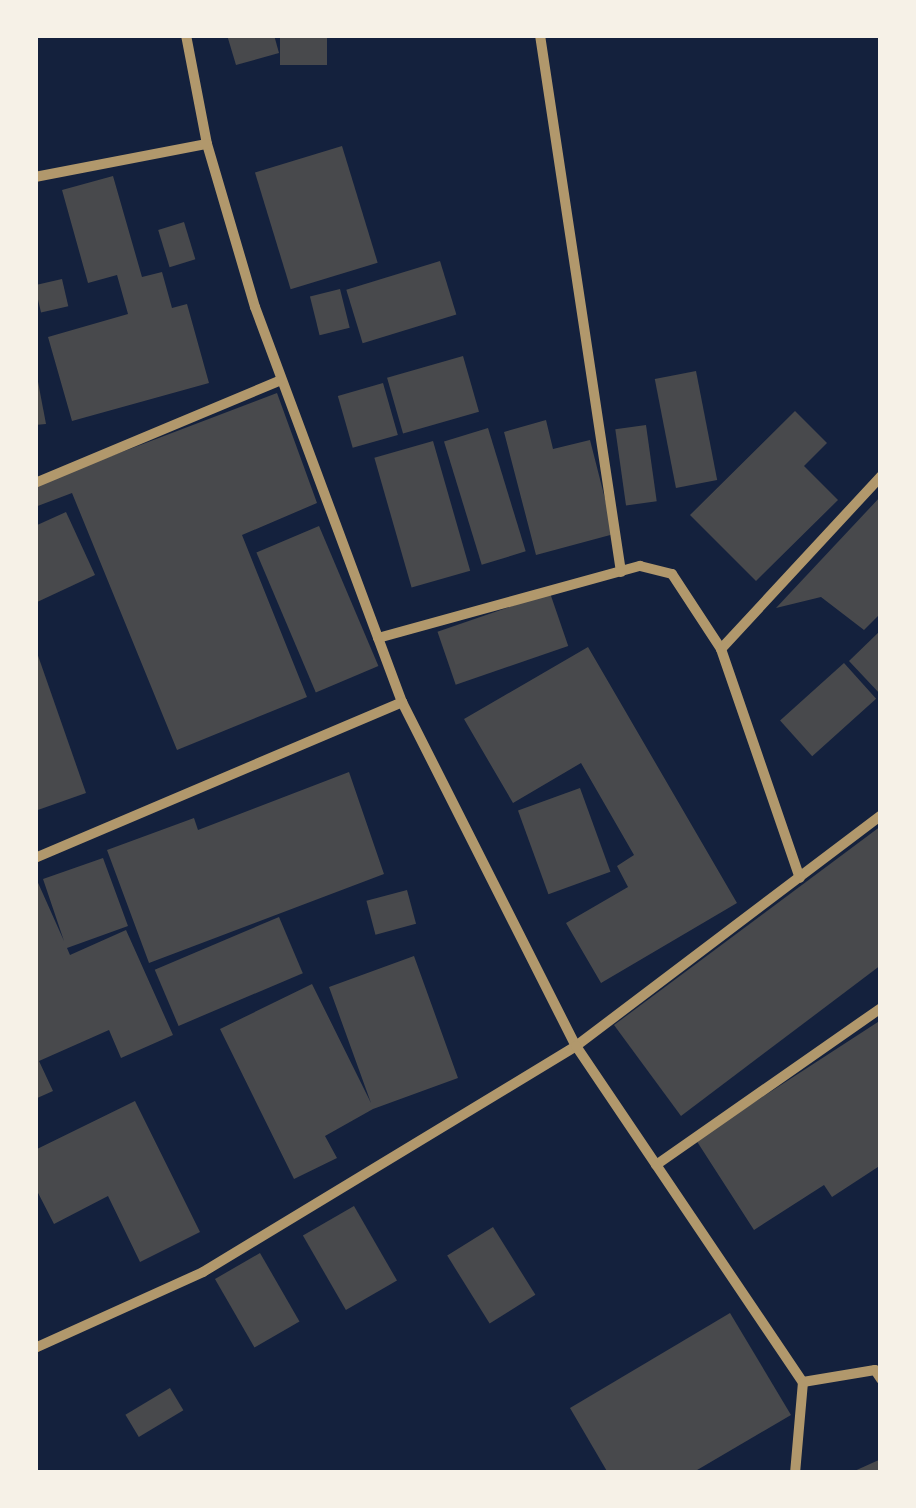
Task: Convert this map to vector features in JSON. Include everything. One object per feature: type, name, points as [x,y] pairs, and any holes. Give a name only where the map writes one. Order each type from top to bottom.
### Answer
[{"type":"street","points":[[186,35],[206,144],[280,381],[402,702],[576,1046],[802,1382],[795,1473]]},
{"type":"street","points":[[540,35],[621,572]]},
{"type":"street","points":[[35,177],[206,144]]},
{"type":"street","points":[[35,483],[280,381]]},
{"type":"street","points":[[722,648],[881,476]]},
{"type":"street","points":[[378,638],[640,566],[672,574],[722,648],[800,878]]},
{"type":"street","points":[[35,858],[402,702]]},
{"type":"street","points":[[35,1348],[203,1272],[576,1046],[881,815]]},
{"type":"street","points":[[656,1165],[881,1008]]},
{"type":"street","points":[[802,1382],[875,1370],[881,1379]]},
{"type":"building","points":[[227,35],[274,35],[279,53],[236,65]]},
{"type":"building","points":[[280,35],[327,35],[327,65],[280,65]]},
{"type":"building","points":[[342,146],[378,263],[291,289],[255,173]]},
{"type":"building","points":[[113,176],[142,277],[162,272],[172,308],[187,304],[209,383],[72,421],[48,337],[128,314],[117,275],[88,283],[62,190]]},
{"type":"building","points":[[184,222],[195,259],[170,267],[158,230]]},
{"type":"building","points":[[440,261],[456,315],[363,343],[346,290]]},
{"type":"building","points":[[62,279],[68,306],[41,313],[35,285]]},
{"type":"building","points":[[340,289],[350,328],[320,335],[310,296]]},
{"type":"building","points":[[463,356],[479,412],[403,434],[387,378]]},
{"type":"building","points":[[35,366],[46,424],[35,425]]},
{"type":"building","points":[[696,371],[717,480],[676,488],[655,379]]},
{"type":"building","points":[[383,383],[398,435],[353,448],[338,396]]},
{"type":"building","points":[[277,393],[317,503],[242,535],[307,697],[177,750],[72,493],[35,507],[35,485]]},
{"type":"building","points":[[795,411],[827,443],[804,466],[838,500],[756,581],[690,515]]},
{"type":"building","points":[[546,420],[553,449],[590,440],[614,534],[536,555],[504,432]]},
{"type":"building","points":[[646,425],[657,501],[626,506],[615,429]]},
{"type":"building","points":[[488,428],[526,551],[482,565],[444,441]]},
{"type":"building","points":[[433,441],[470,571],[412,588],[374,458]]},
{"type":"building","points":[[881,496],[881,613],[864,630],[821,597],[776,608]]},
{"type":"building","points":[[66,512],[95,575],[35,603],[35,526]]},
{"type":"building","points":[[319,526],[378,666],[316,692],[256,553]]},
{"type":"building","points":[[550,593],[568,646],[456,685],[437,632]]},
{"type":"building","points":[[881,630],[881,695],[849,661]]},
{"type":"building","points":[[35,647],[86,793],[35,811]]},
{"type":"building","points":[[588,647],[737,903],[601,983],[566,923],[628,887],[617,866],[634,855],[581,763],[513,803],[464,719]]},
{"type":"building","points":[[844,663],[876,699],[812,756],[780,721]]},
{"type":"building","points":[[349,772],[384,874],[149,963],[107,850],[194,818],[198,830]]},
{"type":"building","points":[[580,788],[610,872],[548,894],[518,811]]},
{"type":"building","points":[[881,826],[881,965],[681,1116],[614,1025]]},
{"type":"building","points":[[103,858],[128,926],[67,948],[70,955],[126,930],[173,1035],[121,1058],[109,1030],[39,1061],[53,1091],[35,1099],[35,876],[64,941],[43,879]]},
{"type":"building","points":[[407,890],[416,924],[375,935],[366,901]]},
{"type":"building","points":[[279,917],[303,973],[179,1026],[155,970]]},
{"type":"building","points":[[414,956],[458,1078],[373,1109],[325,1136],[337,1158],[294,1179],[220,1029],[312,984],[371,1103],[329,987]]},
{"type":"building","points":[[881,1020],[881,1165],[832,1197],[824,1185],[754,1230],[696,1140]]},
{"type":"building","points":[[135,1101],[200,1232],[140,1262],[108,1196],[54,1224],[35,1187],[35,1150]]},
{"type":"building","points":[[354,1206],[397,1280],[346,1310],[303,1236]]},
{"type":"building","points":[[493,1227],[535,1295],[490,1323],[447,1256]]},
{"type":"building","points":[[260,1253],[300,1321],[254,1347],[215,1279]]},
{"type":"building","points":[[730,1313],[791,1415],[692,1473],[608,1473],[570,1408]]},
{"type":"building","points":[[170,1388],[183,1410],[139,1437],[125,1415]]},
{"type":"building","points":[[881,1459],[881,1473],[850,1473]]}]
